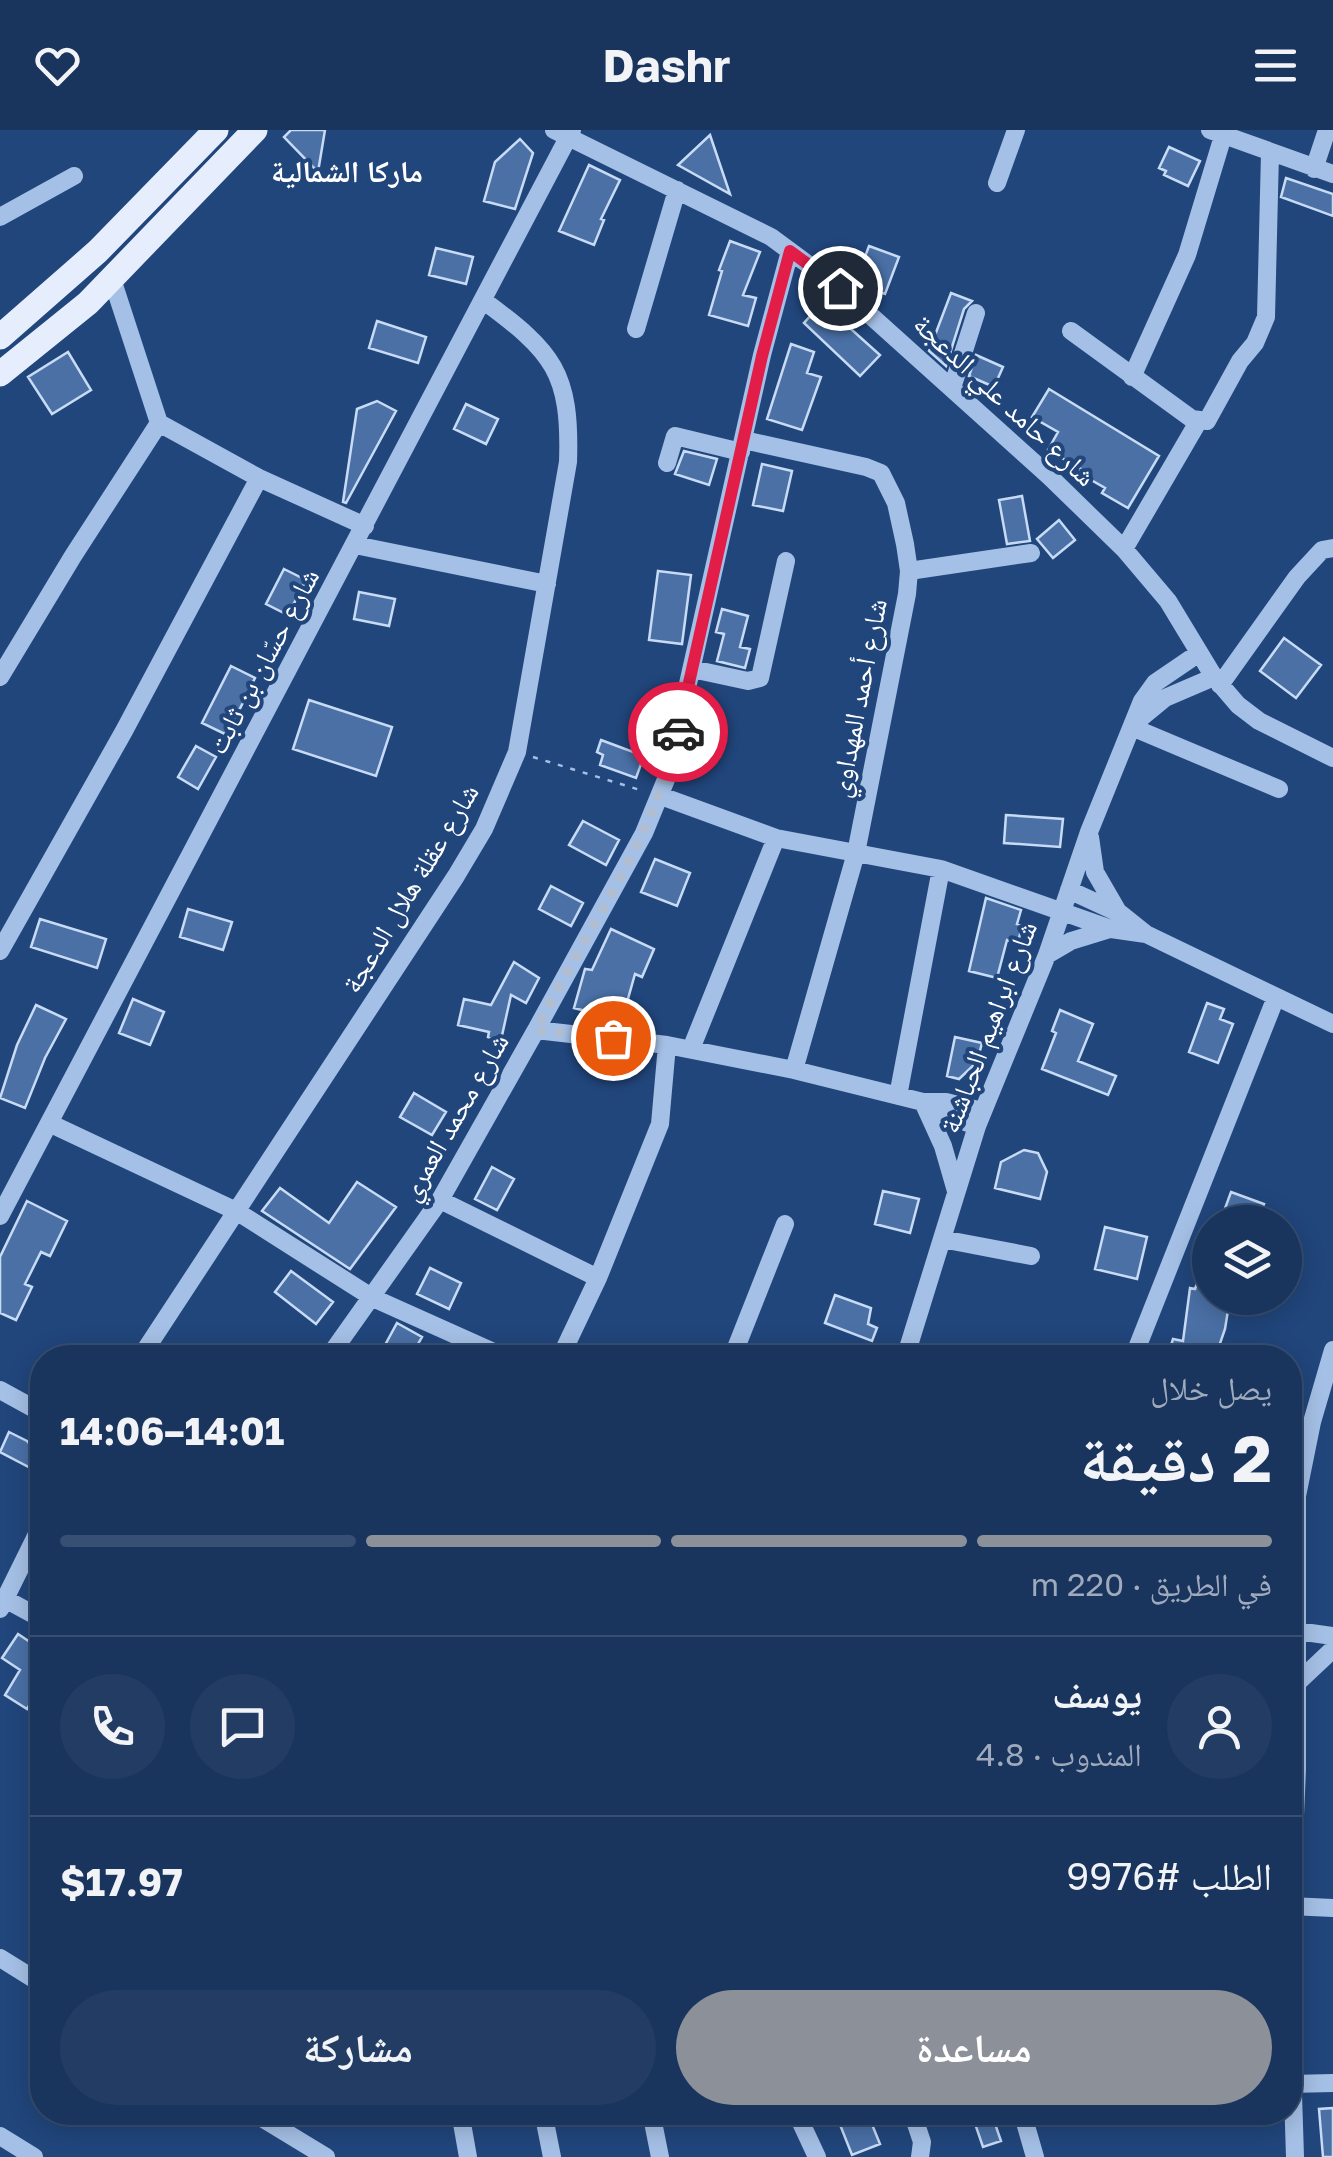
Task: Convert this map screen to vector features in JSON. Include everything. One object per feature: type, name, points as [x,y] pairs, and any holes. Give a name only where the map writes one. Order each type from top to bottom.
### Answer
[{"type":"main road","points":[[0,337],[98,250],[216,130]]},
{"type":"main road","points":[[0,374],[56,331],[112,279],[255,130]]},
{"type":"street","points":[[997,183],[1016,130]]},
{"type":"street","points":[[1132,377],[1187,255],[1217,133],[1324,172],[1327,130]]},
{"type":"street","name":"شارع حامد علي الدعجة","points":[[565,133],[771,237],[840,288],[1124,548],[1168,601],[1217,681],[1238,705],[1333,758]]},
{"type":"street","name":"شارع حسّان بن ثابت","points":[[2,1204],[50,1123],[366,526],[484,301],[565,133]]},
{"type":"street","points":[[1071,331],[1198,422],[1207,421],[1240,361],[1255,343],[1266,317],[1270,153]]},
{"type":"street","points":[[0,216],[74,176]]},
{"type":"street","points":[[636,329],[677,190]]},
{"type":"street","points":[[536,1030],[611,896],[660,796],[790,251]]},
{"type":"street","points":[[112,279],[159,423],[259,478],[366,526]]},
{"type":"street","name":"شارع عقلة هلال الدعجة","points":[[148,1345],[456,876],[484,828],[517,752],[568,462],[568,421],[561,385],[552,365],[529,334],[484,301]]},
{"type":"street","points":[[952,388],[976,312]]},
{"type":"street","points":[[1124,548],[1198,422]]},
{"type":"street","points":[[0,678],[159,423]]},
{"type":"street","points":[[667,463],[675,436],[742,446]]},
{"type":"street","name":"شارع أحمد المهداوي","points":[[742,446],[866,467],[881,473],[896,504],[909,571],[856,853],[794,1070]]},
{"type":"street","points":[[0,951],[124,731],[259,478]]},
{"type":"street","points":[[355,546],[547,584]]},
{"type":"street","points":[[1279,789],[1135,725],[1157,703],[1217,681],[1304,568],[1322,550],[1333,548]]},
{"type":"street","points":[[909,571],[1030,552]]},
{"type":"street","points":[[692,669],[748,681],[760,678],[786,561]]},
{"type":"street","name":"شارع ابراهيم الحباشنة","points":[[909,1345],[980,1119],[1142,701],[1155,683],[1199,653]]},
{"type":"street","points":[[660,796],[776,838],[941,869],[1062,909],[1116,922],[1333,1024]]},
{"type":"street","points":[[1089,832],[1095,872],[1116,922]]},
{"type":"street","points":[[691,1049],[776,838]]},
{"type":"street","points":[[898,1096],[941,869]]},
{"type":"street","points":[[1069,890],[1116,922]]},
{"type":"street","points":[[1046,955],[1116,922]]},
{"type":"street","points":[[1137,1345],[1276,997]]},
{"type":"street","name":"شارع محمد العمري","points":[[338,1345],[440,1200],[536,1030],[691,1049],[923,1102],[938,1113],[980,1119]]},
{"type":"street","points":[[566,1345],[598,1278],[660,1124],[667,1045]]},
{"type":"street","points":[[923,1102],[943,1146],[956,1192]]},
{"type":"street","points":[[50,1123],[236,1211],[373,1298],[477,1345]]},
{"type":"street","points":[[440,1200],[598,1278]]},
{"type":"street","points":[[737,1345],[785,1224]]},
{"type":"street","points":[[942,1239],[1030,1256]]},
{"type":"street","points":[[1302,1473],[1333,1350]]},
{"type":"street","points":[[0,1390],[30,1408]]},
{"type":"street","points":[[30,1549],[3,1604],[30,1614]]},
{"type":"street","points":[[1302,1640],[1333,1646]]},
{"type":"street","points":[[1302,1678],[1333,1646]]},
{"type":"street","points":[[1302,1907],[1333,1908]]},
{"type":"street","points":[[0,1958],[30,1977]]},
{"type":"street","points":[[1302,2084],[1333,2083]]},
{"type":"street","points":[[273,2125],[326,2157]]},
{"type":"street","points":[[462,2125],[468,2157]]},
{"type":"street","points":[[546,2125],[552,2157]]},
{"type":"street","points":[[654,2125],[660,2157]]},
{"type":"street","points":[[802,2125],[817,2157]]},
{"type":"street","points":[[916,2125],[922,2142],[920,2157]]},
{"type":"street","points":[[1026,2125],[1035,2157]]},
{"type":"street","points":[[1294,2125],[1295,2157]]},
{"type":"street","points":[[0,2136],[34,2157]]},
{"type":"path","points":[[517,752],[660,796]]},
{"type":"building","points":[[291,130],[325,130],[318,172],[284,137]]},
{"type":"building","points":[[710,135],[730,194],[678,165]]},
{"type":"building","points":[[520,139],[533,153],[515,209],[484,201],[495,162]]},
{"type":"building","points":[[1169,147],[1200,161],[1188,186],[1164,175],[1166,171],[1159,168]]},
{"type":"building","points":[[589,165],[620,180],[601,219],[604,220],[594,245],[559,231]]},
{"type":"building","points":[[1286,178],[1333,194],[1333,216],[1281,197]]},
{"type":"building","points":[[730,241],[760,252],[743,295],[756,298],[748,326],[709,315]]},
{"type":"building","points":[[869,246],[899,257],[885,294],[855,283]]},
{"type":"building","points":[[436,248],[473,257],[466,284],[429,275]]},
{"type":"building","points":[[951,293],[972,301],[964,309],[946,366],[929,351]]},
{"type":"building","points":[[822,303],[880,355],[860,376],[804,323]]},
{"type":"building","points":[[377,321],[426,337],[418,363],[369,348]]},
{"type":"building","points":[[791,344],[814,352],[807,373],[821,377],[802,430],[767,419]]},
{"type":"building","points":[[68,352],[91,390],[52,414],[28,377]]},
{"type":"building","points":[[976,355],[1003,367],[994,387],[969,376]]},
{"type":"building","points":[[1049,389],[1159,456],[1128,508],[1102,493],[1105,488],[1079,473],[1081,469],[1048,450],[1058,432],[1032,417]]},
{"type":"building","points":[[377,401],[396,411],[346,503],[343,502],[357,409]]},
{"type":"building","points":[[466,404],[498,419],[486,444],[454,429]]},
{"type":"building","points":[[684,451],[717,459],[709,485],[675,474]]},
{"type":"building","points":[[762,464],[792,471],[783,511],[753,505]]},
{"type":"building","points":[[1022,496],[1030,541],[1007,544],[999,500]]},
{"type":"building","points":[[1059,520],[1075,540],[1053,558],[1037,539]]},
{"type":"building","points":[[284,569],[306,580],[288,615],[266,604]]},
{"type":"building","points":[[658,571],[691,575],[682,644],[649,640]]},
{"type":"building","points":[[359,592],[395,599],[389,626],[354,619]]},
{"type":"building","points":[[722,609],[748,616],[740,647],[750,649],[745,668],[717,661],[724,634],[716,632]]},
{"type":"building","points":[[1284,638],[1321,665],[1296,698],[1260,671]]},
{"type":"building","points":[[231,666],[255,678],[227,735],[202,723]]},
{"type":"building","points":[[309,700],[392,727],[376,776],[293,749]]},
{"type":"building","points":[[601,740],[644,756],[636,778],[600,765],[603,755],[597,752]]},
{"type":"building","points":[[196,746],[216,757],[198,789],[178,777]]},
{"type":"building","points":[[1006,815],[1063,819],[1060,847],[1004,843]]},
{"type":"building","points":[[583,821],[619,840],[606,865],[569,845]]},
{"type":"building","points":[[655,859],[690,873],[677,906],[641,892]]},
{"type":"building","points":[[551,886],[583,903],[571,926],[539,909]]},
{"type":"building","points":[[986,898],[1021,910],[1018,943],[1007,940],[997,978],[969,971]]},
{"type":"building","points":[[188,909],[232,922],[223,950],[180,937]]},
{"type":"building","points":[[40,919],[106,939],[97,968],[31,947]]},
{"type":"building","points":[[611,929],[654,949],[642,977],[635,974],[622,1020],[574,1008],[585,969],[592,970]]},
{"type":"building","points":[[514,962],[539,978],[526,1003],[511,995],[501,1040],[488,1037],[489,1032],[458,1025],[464,999],[491,1005]]},
{"type":"building","points":[[133,999],[164,1012],[150,1045],[119,1033]]},
{"type":"building","points":[[1207,1003],[1224,1009],[1220,1019],[1233,1024],[1218,1063],[1189,1052]]},
{"type":"building","points":[[36,1005],[66,1019],[25,1108],[0,1098],[17,1045]]},
{"type":"building","points":[[1060,1010],[1093,1024],[1078,1061],[1116,1076],[1108,1095],[1042,1069]]},
{"type":"building","points":[[955,1037],[982,1043],[977,1062],[959,1079],[947,1076]]},
{"type":"building","points":[[414,1093],[446,1112],[432,1135],[400,1117]]},
{"type":"building","points":[[1024,1150],[1038,1153],[1047,1172],[1040,1199],[995,1188],[1001,1162]]},
{"type":"building","points":[[492,1167],[514,1179],[497,1210],[475,1199]]},
{"type":"building","points":[[357,1182],[396,1207],[350,1269],[262,1211],[280,1188],[329,1223]]},
{"type":"building","points":[[883,1191],[919,1199],[910,1233],[875,1224]]},
{"type":"building","points":[[1231,1192],[1264,1204],[1264,1205],[1226,1205]]},
{"type":"building","points":[[27,1201],[67,1221],[50,1256],[41,1252],[25,1284],[32,1287],[16,1320],[0,1313],[0,1257]]},
{"type":"building","points":[[1105,1227],[1147,1237],[1137,1279],[1095,1269]]},
{"type":"building","points":[[430,1268],[461,1283],[449,1309],[417,1294]]},
{"type":"building","points":[[291,1271],[333,1302],[316,1324],[275,1292]]},
{"type":"building","points":[[1190,1288],[1192,1315],[1227,1315],[1219,1345],[1171,1345],[1173,1339],[1183,1341]]},
{"type":"building","points":[[835,1295],[871,1308],[868,1324],[877,1328],[872,1341],[825,1323]]},
{"type":"building","points":[[397,1323],[422,1337],[417,1345],[385,1345]]},
{"type":"building","points":[[9,1432],[27,1441],[30,1468],[0,1452]]},
{"type":"building","points":[[18,1634],[30,1642],[27,1709],[5,1695],[20,1670],[2,1658]]},
{"type":"building","points":[[1333,2108],[1333,2157],[1323,2157],[1319,2109]]},
{"type":"building","points":[[840,2125],[872,2125],[880,2144],[852,2155]]},
{"type":"building","points":[[975,2125],[995,2125],[1001,2141],[983,2147]]},
{"type":"way so far","points":[[613,1038],[536,1030],[644,833],[667,777],[678,732]]},
{"type":"district","name":"ماركا الشمالية","points":[[347,172]]},
{"type":"route","points":[[678,732],[762,356],[790,251],[840,288]]}]
